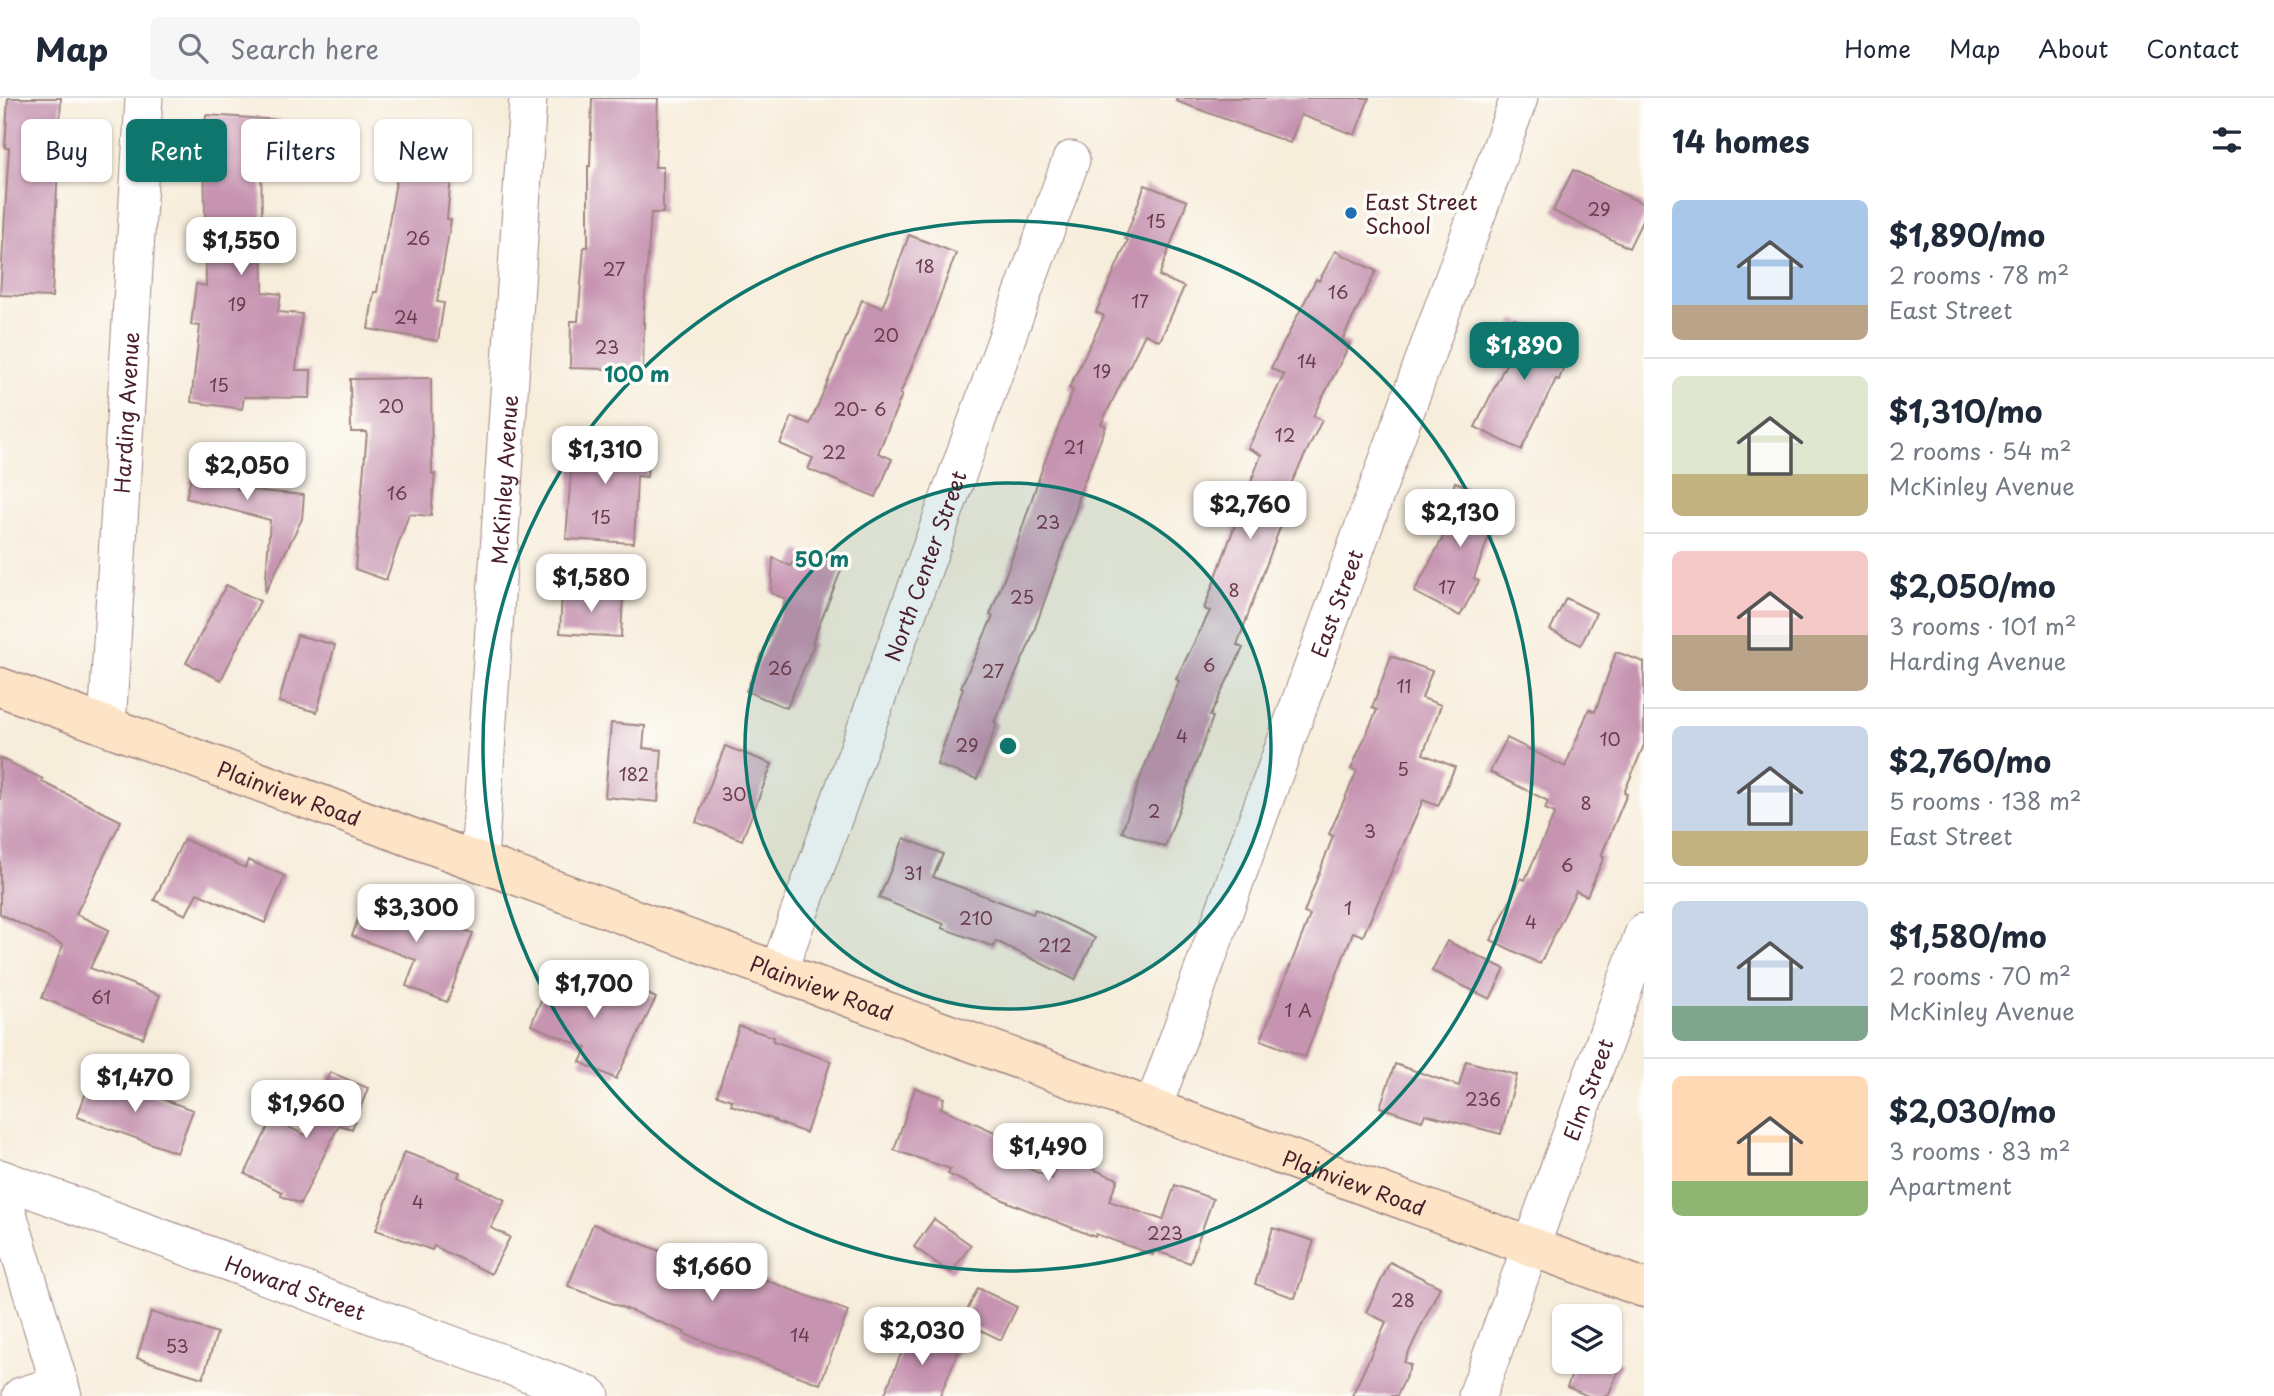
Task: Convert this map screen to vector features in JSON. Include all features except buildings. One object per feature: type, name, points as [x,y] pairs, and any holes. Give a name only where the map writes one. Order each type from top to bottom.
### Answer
[{"type":"main road","name":"Plainview Road","points":[[0,687],[1644,1288]]},
{"type":"street","name":"Harding Avenue","points":[[107,727],[144,98]]},
{"type":"street","name":"McKinley Avenue","points":[[479,861],[528,98]]},
{"type":"street","name":"East Street","points":[[1153,1108],[1519,98]]},
{"type":"street","name":"North Center Street","points":[[778,972],[1071,160]]},
{"type":"street","name":"Elm Street","points":[[1477,1396],[1644,932]]},
{"type":"street","name":"Howard Street","points":[[0,1178],[591,1396]]},
{"type":"street","points":[[0,1187],[62,1390],[21,1396]]},
{"type":"place","name":"East Street School","points":[[1351,213]]}]
